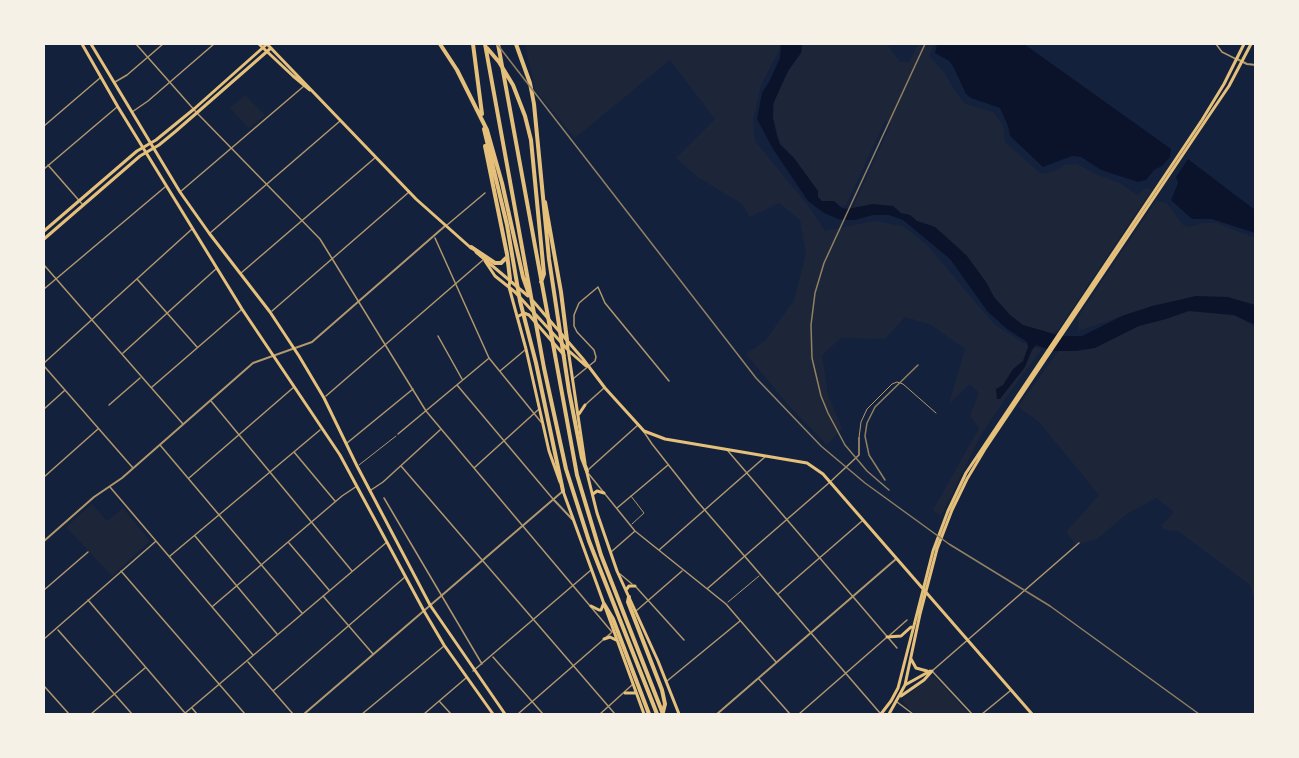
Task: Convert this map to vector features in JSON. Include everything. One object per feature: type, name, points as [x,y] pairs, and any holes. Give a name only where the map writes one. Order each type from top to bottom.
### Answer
[{"type":"highway","points":[[440,44],[472,97],[489,136],[523,277],[533,306]]},
{"type":"highway","points":[[473,44],[484,129],[510,279]]},
{"type":"highway","points":[[484,44],[510,78],[527,124],[533,153],[544,274],[540,283]]},
{"type":"highway","points":[[484,44],[558,435],[576,500],[597,562],[657,714]]},
{"type":"highway","points":[[498,44],[571,448],[601,555],[663,713]]},
{"type":"highway","points":[[516,44],[530,83],[549,259],[569,391],[582,458],[587,471]]},
{"type":"highway","points":[[484,129],[507,225],[520,302],[563,490]]},
{"type":"highway","points":[[540,178],[559,278],[567,340]]},
{"type":"highway","points":[[471,247],[495,263],[503,262],[507,254]]},
{"type":"highway","points":[[629,597],[628,602],[662,690],[665,704],[663,713]]},
{"type":"highway","points":[[604,604],[613,619],[649,714]]},
{"type":"main road","points":[[81,44],[117,107],[242,309],[323,428],[358,486],[444,645],[494,714]]},
{"type":"main road","points":[[91,44],[180,192],[270,312],[294,348],[324,398],[369,490],[390,521],[430,605],[473,671],[505,714]]},
{"type":"main road","points":[[259,44],[269,50],[305,84],[445,226],[525,292],[644,431],[664,439],[807,463],[815,468],[830,482],[966,641],[1032,714]]},
{"type":"main road","points":[[44,231],[142,148],[194,109],[267,44],[269,50]]},
{"type":"main road","points":[[1203,121],[1244,44]]},
{"type":"main road","points":[[881,714],[898,688],[914,623],[941,537],[967,479],[1242,62],[1251,44]]},
{"type":"main road","points":[[44,239],[197,113],[269,50]]},
{"type":"main road","points":[[229,78],[233,82]]},
{"type":"main road","points":[[484,259],[491,271],[515,292],[579,362],[588,367]]},
{"type":"main road","points":[[510,279],[508,287],[526,349],[553,465],[644,714]]},
{"type":"main road","points":[[515,292],[525,292]]},
{"type":"main road","points":[[512,298],[515,292]]},
{"type":"main road","points":[[517,317],[524,313],[530,315],[570,360]]},
{"type":"main road","points":[[567,340],[592,495],[617,571],[667,681],[679,714]]},
{"type":"main road","points":[[577,406],[585,405]]},
{"type":"main road","points":[[578,416],[585,405]]},
{"type":"main road","points":[[592,495],[597,490],[604,493]]},
{"type":"main road","points":[[626,590],[629,586],[635,586]]},
{"type":"main road","points":[[591,606],[601,610],[604,604]]},
{"type":"main road","points":[[889,714],[905,685],[918,613]]},
{"type":"main road","points":[[887,637],[905,634],[914,623]]},
{"type":"main road","points":[[604,639],[610,637],[616,640]]},
{"type":"main road","points":[[911,659],[919,670],[932,671]]},
{"type":"main road","points":[[898,688],[932,671]]},
{"type":"main road","points":[[900,697],[918,685],[932,671]]},
{"type":"main road","points":[[902,676],[905,685]]},
{"type":"main road","points":[[905,685],[918,685]]},
{"type":"main road","points":[[625,693],[630,691],[636,694]]},
{"type":"street","points":[[136,44],[197,113],[320,239],[440,430],[612,631],[519,713]]},
{"type":"street","points":[[114,83],[163,44]]},
{"type":"street","points":[[131,113],[214,44]]},
{"type":"street","points":[[1216,44],[1222,52],[1242,62],[1256,65]]},
{"type":"street","points":[[44,126],[101,77]]},
{"type":"street","points":[[180,192],[305,84]]},
{"type":"street","points":[[44,170],[117,107]]},
{"type":"street","points":[[209,233],[341,120]]},
{"type":"street","points":[[241,273],[376,156]]},
{"type":"street","points":[[48,165],[83,205]]},
{"type":"street","points":[[44,289],[166,186]]},
{"type":"street","points":[[270,312],[410,192]]},
{"type":"street","points":[[44,541],[94,497],[133,469],[254,363],[312,342],[485,193]]},
{"type":"street","points":[[133,469],[44,365],[193,228]]},
{"type":"street","points":[[434,237],[489,358],[544,426]]},
{"type":"street","points":[[324,398],[484,259]]},
{"type":"street","points":[[44,265],[183,424]]},
{"type":"street","points":[[121,354],[218,267]]},
{"type":"street","points":[[137,279],[197,348]]},
{"type":"street","points":[[573,380],[595,361],[596,354],[574,326],[574,315],[579,303],[598,287],[607,306],[669,381]]},
{"type":"street","points":[[151,388],[242,309]]},
{"type":"street","points":[[438,336],[463,380]]},
{"type":"street","points":[[500,371],[526,349]]},
{"type":"street","points":[[398,435],[489,358]]},
{"type":"street","points":[[109,405],[141,377]]},
{"type":"street","points":[[457,385],[573,520]]},
{"type":"street","points":[[189,479],[295,387]]},
{"type":"street","points":[[346,444],[414,388]]},
{"type":"street","points":[[585,405],[605,388]]},
{"type":"street","points":[[44,409],[65,390]]},
{"type":"street","points":[[210,400],[352,571]]},
{"type":"street","points":[[473,468],[540,408]]},
{"type":"street","points":[[638,425],[587,471],[635,531],[726,604],[777,663]]},
{"type":"street","points":[[170,557],[323,428]]},
{"type":"street","points":[[44,477],[99,429]]},
{"type":"street","points":[[369,490],[383,482],[440,430]]},
{"type":"street","points":[[644,431],[704,510],[881,714]]},
{"type":"street","points":[[707,589],[858,455],[859,438]]},
{"type":"street","points":[[160,445],[302,613]]},
{"type":"street","points":[[726,449],[897,648]]},
{"type":"street","points":[[294,452],[336,501]]},
{"type":"street","points":[[659,550],[767,456]]},
{"type":"street","points":[[617,509],[669,464]]},
{"type":"street","points":[[401,466],[615,714]]},
{"type":"street","points":[[212,607],[336,501],[358,486]]},
{"type":"street","points":[[110,487],[254,655]]},
{"type":"street","points":[[307,714],[563,490]]},
{"type":"street","points":[[384,498],[482,664]]},
{"type":"street","points":[[390,521],[396,518]]},
{"type":"street","points":[[778,594],[863,520]]},
{"type":"street","points":[[611,553],[635,531]]},
{"type":"street","points":[[194,535],[277,634]]},
{"type":"street","points":[[44,639],[156,541]]},
{"type":"street","points":[[288,542],[329,591]]},
{"type":"street","points":[[88,600],[185,714],[387,542]]},
{"type":"street","points":[[972,714],[932,671],[1079,543]]},
{"type":"street","points":[[44,590],[88,552]]},
{"type":"street","points":[[717,714],[896,559]]},
{"type":"street","points":[[473,671],[592,569]]},
{"type":"street","points":[[636,612],[683,570]]},
{"type":"street","points":[[121,571],[245,714]]},
{"type":"street","points":[[617,571],[635,586],[684,640]]},
{"type":"street","points":[[273,691],[406,577]]},
{"type":"street","points":[[323,596],[373,654]]},
{"type":"street","points":[[799,714],[907,620]]},
{"type":"street","points":[[667,681],[740,621]]},
{"type":"street","points":[[57,628],[132,714]]},
{"type":"street","points":[[362,714],[444,645]]},
{"type":"street","points":[[492,656],[543,714]]},
{"type":"street","points":[[247,661],[293,714]]},
{"type":"street","points":[[91,714],[146,667]]},
{"type":"street","points":[[424,714],[467,678]]},
{"type":"street","points":[[759,678],[790,714]]},
{"type":"street","points":[[600,714],[633,685]]},
{"type":"street","points":[[44,686],[69,714]]},
{"type":"street","points":[[982,714],[1011,690]]},
{"type":"street","points":[[440,701],[451,714]]},
{"type":"street","points":[[897,702],[913,714]]},
{"type":"street","points":[[192,708],[198,714]]},
{"type":"lane","points":[[859,438],[861,422],[867,409],[892,384],[897,382],[903,384],[936,413]]},
{"type":"lane","points":[[357,466],[398,435]]},
{"type":"lane","points":[[631,496],[644,513],[631,525]]},
{"type":"lane","points":[[726,604],[760,574]]},
{"type":"shaded area","points":[[525,44],[779,44],[780,49],[761,85],[753,120],[755,141],[810,208],[825,231],[874,221],[903,226],[927,245],[994,324],[1023,343],[1042,349],[981,435],[941,516],[933,510],[979,428],[970,416],[979,393],[970,384],[949,404],[965,349],[931,325],[905,317],[885,339],[841,338],[822,355],[828,395],[842,428],[827,445],[789,406],[746,354],[765,341],[794,300],[806,254],[800,220],[779,203],[750,217],[742,204],[699,178],[676,158],[715,119],[670,60],[575,138],[535,90]]},
{"type":"shaded area","points":[[781,44],[802,44],[801,53],[788,71],[773,104],[777,136],[780,144],[794,158],[818,191],[818,197],[822,201],[834,201],[847,209],[873,204],[893,206],[917,221],[935,227],[967,256],[994,297],[1010,315],[1023,325],[1061,336],[1082,336],[1122,316],[1152,306],[1196,296],[1228,297],[1255,305],[1255,325],[1234,315],[1189,311],[1139,326],[1095,348],[1054,351],[1036,345],[1025,367],[1000,399],[997,399],[996,389],[1003,385],[1013,369],[1023,361],[1028,347],[1027,342],[1007,329],[988,312],[950,259],[903,220],[889,215],[873,215],[848,220],[838,219],[824,213],[808,201],[773,149],[757,119],[762,93],[780,58]]},
{"type":"shaded area","points":[[802,44],[887,44],[900,62],[909,62],[918,44],[934,44],[929,56],[944,72],[965,104],[993,112],[1003,125],[1005,142],[1041,174],[1052,172],[1065,165],[1077,164],[1095,174],[1120,183],[1137,195],[1146,188],[1152,190],[1058,330],[1051,334],[1023,325],[1010,315],[994,297],[986,282],[959,248],[935,227],[917,221],[910,215],[902,214],[896,208],[858,207],[852,209],[891,124],[885,121],[846,205],[840,207],[837,203],[822,201],[818,197],[816,189],[794,158],[780,144],[773,117],[775,99],[788,71],[801,53]]},
{"type":"shaded area","points":[[937,44],[1024,44],[1171,149],[1170,157],[1146,180],[1138,182],[1101,170],[1081,157],[1072,156],[1043,167],[1010,136],[1000,108],[966,94],[953,66],[935,53]]},
{"type":"shaded area","points":[[245,95],[265,115],[249,128],[230,108]]},
{"type":"shaded area","points":[[1188,159],[1255,210],[1255,233],[1212,219],[1192,219],[1171,200],[1178,183],[1176,177]]},
{"type":"shaded area","points":[[1156,201],[1167,203],[1183,225],[1189,227],[1203,223],[1217,223],[1255,238],[1255,313],[1178,301],[1133,312],[1079,331],[1078,317]]},
{"type":"shaded area","points":[[1183,310],[1237,316],[1255,327],[1255,601],[1250,585],[1178,531],[1165,530],[1161,526],[1174,512],[1156,498],[1127,514],[1097,539],[1076,545],[1066,532],[1099,495],[1038,421],[1018,407],[1059,350]]},
{"type":"shaded area","points":[[92,504],[107,521],[123,508],[150,541],[112,576],[66,527]]},
{"type":"shaded area","points":[[931,676],[935,677],[969,714],[915,714],[903,702],[903,699]]},
{"type":"railway","points":[[497,44],[756,378],[821,446],[865,483],[949,544],[1050,606],[1199,714]]},
{"type":"railway","points":[[889,490],[867,471],[845,445],[828,413],[821,396],[812,358],[811,325],[815,293],[824,263],[925,44]]},
{"type":"railway","points":[[885,480],[869,455],[865,436],[867,423],[875,407],[918,365]]}]
